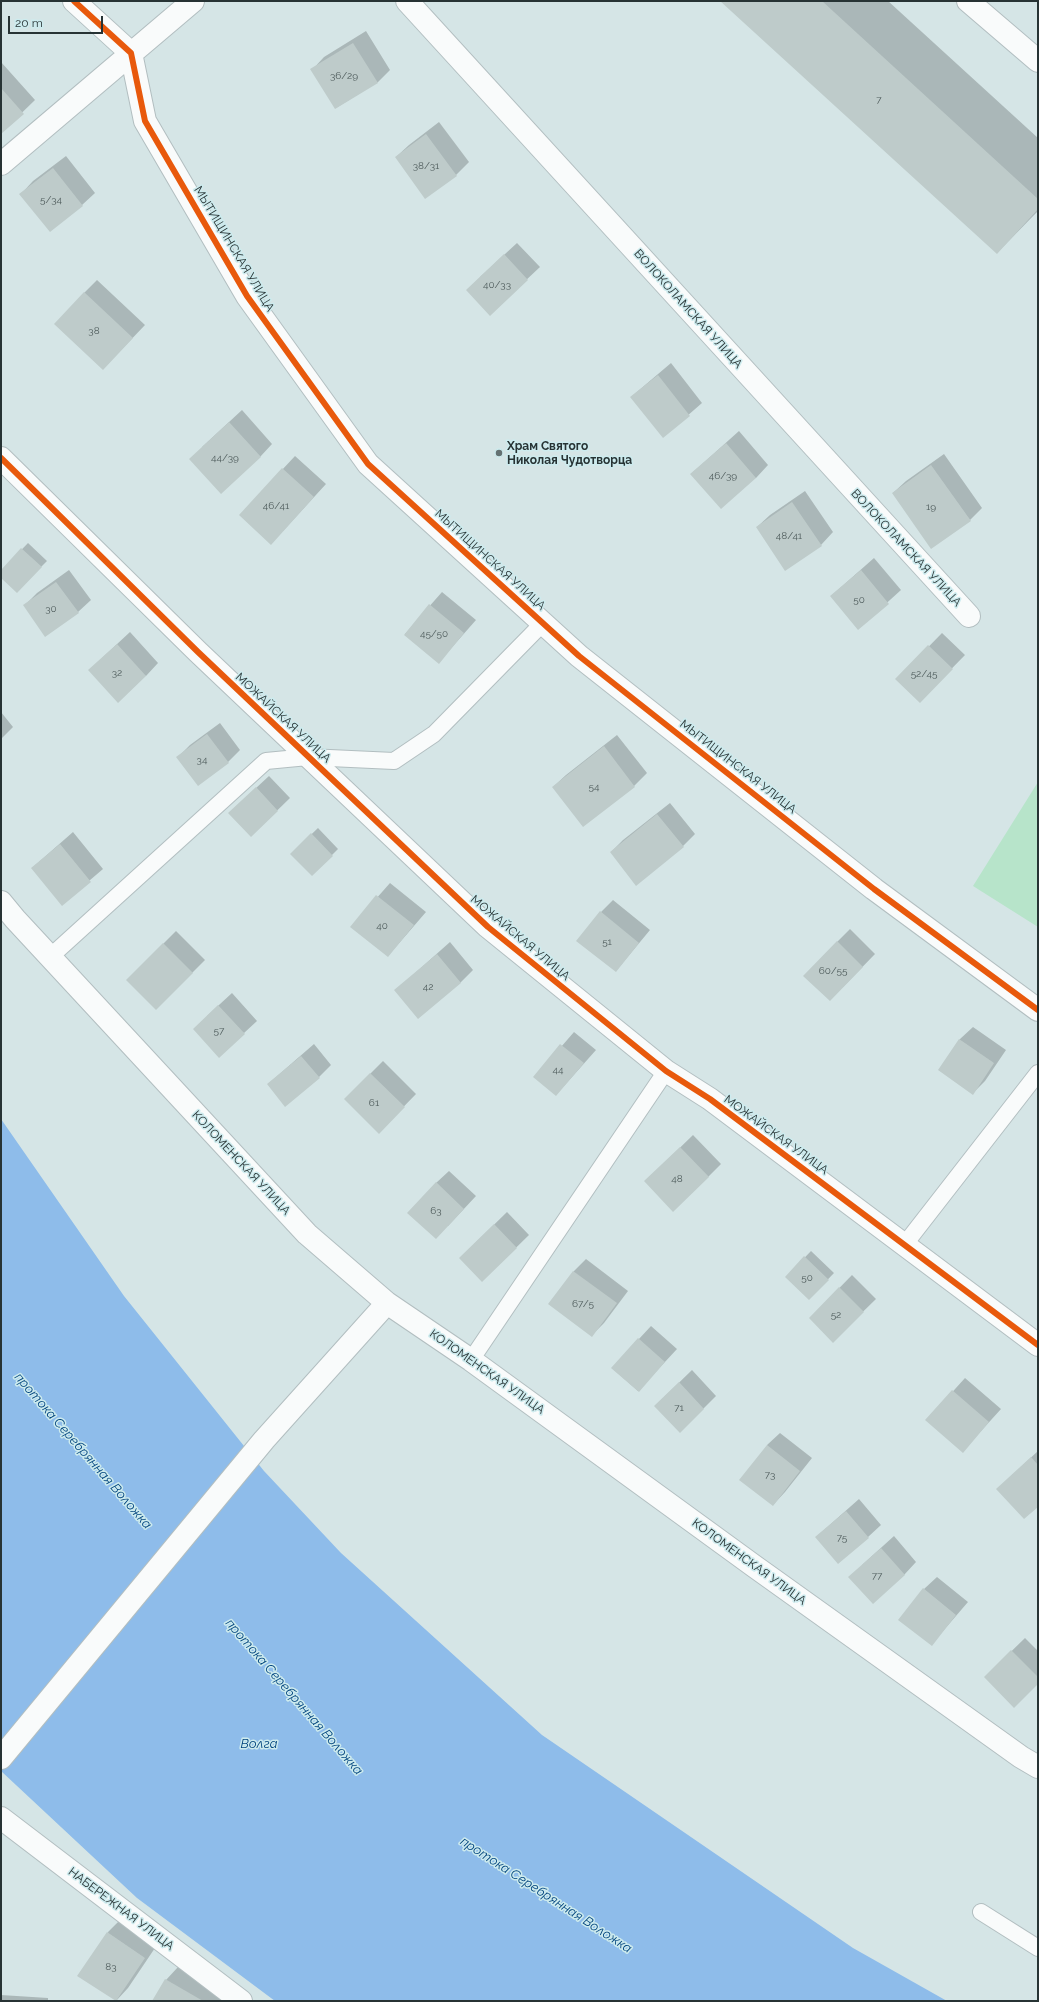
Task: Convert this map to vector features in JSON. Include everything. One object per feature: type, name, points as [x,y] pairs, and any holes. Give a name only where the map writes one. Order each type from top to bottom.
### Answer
[{"type":"street","points":[[74,1],[132,53]]},
{"type":"street","points":[[1,164],[193,1]]},
{"type":"street","name":"ВОЛОКОЛАМСКАЯ УЛИЦА","points":[[407,1],[969,616]]},
{"type":"street","points":[[968,1],[1038,61]]},
{"type":"street","name":"МЫТИЩИНСКАЯ УЛИЦА","points":[[132,53],[145,121],[247,296],[368,464],[579,656],[874,889],[1038,1010]]},
{"type":"street","name":"МОЖАЙСКАЯ УЛИЦА","points":[[1,458],[198,652],[488,928],[666,1071],[710,1099],[1038,1345]]},
{"type":"street","name":"КОЛОМЕНСКАЯ УЛИЦА","points":[[1,902],[50,957],[307,1234],[387,1303],[471,1360],[761,1571],[1015,1753],[1038,1767]]},
{"type":"street","points":[[1,1758],[264,1440],[387,1303]]},
{"type":"street","name":"НАБЕРЕЖНАЯ УЛИЦА","points":[[1,1818],[240,2001]]},
{"type":"lane","points":[[50,957],[266,761],[308,757],[394,761],[434,734],[543,623]]},
{"type":"lane","points":[[471,1360],[666,1071]]},
{"type":"lane","points":[[905,1244],[1038,1073]]},
{"type":"lane","points":[[981,1912],[1038,1948]]},
{"type":"green space","points":[[1038,782],[1038,927],[973,886]]},
{"type":"water","name":"Волга","points":[[1,1119],[124,1296],[264,1471],[341,1553],[542,1735],[853,1948],[947,2001],[275,2001],[137,1898],[1,1771]]},
{"type":"building","points":[[720,1],[822,1],[1038,199],[1038,209],[997,254]]},
{"type":"building","points":[[353,43],[378,83],[335,109],[310,69]]},
{"type":"building","points":[[1,88],[24,114],[1,134]]},
{"type":"building","points":[[426,134],[457,176],[425,199],[395,157]]},
{"type":"building","points":[[53,168],[83,206],[50,232],[19,194]]},
{"type":"building","points":[[504,254],[528,280],[490,316],[466,290]]},
{"type":"building","points":[[84,292],[133,338],[103,370],[54,324]]},
{"type":"building","points":[[658,375],[690,416],[663,438],[630,397]]},
{"type":"building","points":[[229,422],[261,457],[221,494],[189,459]]},
{"type":"building","points":[[726,443],[756,478],[721,509],[690,474]]},
{"type":"building","points":[[931,465],[971,521],[931,549],[892,493]]},
{"type":"building","points":[[282,468],[314,497],[271,545],[239,515]]},
{"type":"building","points":[[792,502],[822,546],[785,571],[756,527]]},
{"type":"building","points":[[21,548],[42,567],[17,593],[1,578],[1,570]]},
{"type":"building","points":[[861,570],[889,604],[858,630],[830,596]]},
{"type":"building","points":[[56,582],[79,613],[45,637],[23,605]]},
{"type":"building","points":[[429,604],[464,633],[439,664],[404,635]]},
{"type":"building","points":[[117,644],[146,676],[118,703],[88,670]]},
{"type":"building","points":[[928,645],[953,669],[920,703],[895,679]]},
{"type":"building","points":[[207,734],[229,763],[198,786],[176,757]]},
{"type":"building","points":[[604,746],[635,787],[583,827],[552,787]]},
{"type":"building","points":[[256,787],[278,811],[251,837],[228,813]]},
{"type":"building","points":[[657,814],[684,847],[636,886],[610,852]]},
{"type":"building","points":[[311,833],[333,856],[312,876],[290,854]]},
{"type":"building","points":[[60,844],[91,882],[62,906],[31,868]]},
{"type":"building","points":[[376,895],[414,925],[388,957],[350,927]]},
{"type":"building","points":[[600,911],[639,943],[616,972],[576,941]]},
{"type":"building","points":[[837,941],[863,967],[830,1001],[803,976]]},
{"type":"building","points":[[163,943],[193,973],[156,1010],[126,980]]},
{"type":"building","points":[[437,954],[461,983],[418,1019],[394,990]]},
{"type":"building","points":[[218,1005],[245,1034],[219,1058],[193,1029]]},
{"type":"building","points":[[959,1039],[994,1063],[973,1095],[938,1070]]},
{"type":"building","points":[[560,1044],[584,1063],[556,1096],[533,1077]]},
{"type":"building","points":[[301,1056],[320,1078],[285,1107],[267,1084]]},
{"type":"building","points":[[370,1073],[405,1107],[379,1134],[344,1099]]},
{"type":"building","points":[[680,1147],[709,1177],[673,1212],[644,1181]]},
{"type":"building","points":[[436,1182],[464,1209],[436,1239],[407,1213]]},
{"type":"building","points":[[494,1224],[517,1248],[482,1282],[459,1258]]},
{"type":"building","points":[[804,1256],[829,1280],[809,1300],[785,1277]]},
{"type":"building","points":[[573,1271],[617,1303],[592,1337],[548,1304]]},
{"type":"building","points":[[839,1287],[864,1312],[833,1343],[809,1318]]},
{"type":"building","points":[[638,1338],[665,1362],[639,1392],[611,1368]]},
{"type":"building","points":[[679,1382],[704,1409],[680,1433],[654,1406]]},
{"type":"building","points":[[952,1390],[989,1422],[963,1453],[925,1420]]},
{"type":"building","points":[[767,1445],[800,1471],[773,1506],[739,1480]]},
{"type":"building","points":[[1031,1457],[1038,1465],[1038,1507],[1024,1519],[996,1489]]},
{"type":"building","points":[[846,1511],[869,1538],[838,1564],[815,1537]]},
{"type":"building","points":[[881,1548],[905,1575],[873,1604],[848,1577]]},
{"type":"building","points":[[923,1588],[956,1615],[932,1646],[898,1620]]},
{"type":"building","points":[[1011,1650],[1038,1677],[1038,1684],[1014,1708],[984,1677]]},
{"type":"building","points":[[107,1932],[145,1958],[116,2001],[77,1976]]},
{"type":"building","points":[[165,1979],[203,2001],[152,2001]]},
{"type":"cycle path","points":[[74,1],[131,53],[145,121],[247,296],[368,464],[579,656],[874,889],[1038,1010]]},
{"type":"cycle path","points":[[1,458],[198,652],[488,927],[666,1071],[710,1099],[1038,1345]]},
{"type":"place","name":"Храм Святого Николая Чудотворца","points":[[499,453]]},
{"type":"water label","name":"протока Серебрянная Воложка","points":[[83,1451]]},
{"type":"water label","name":"протока Серебрянная Воложка","points":[[294,1697]]},
{"type":"water label","name":"протока Серебрянная Воложка","points":[[546,1895]]}]
